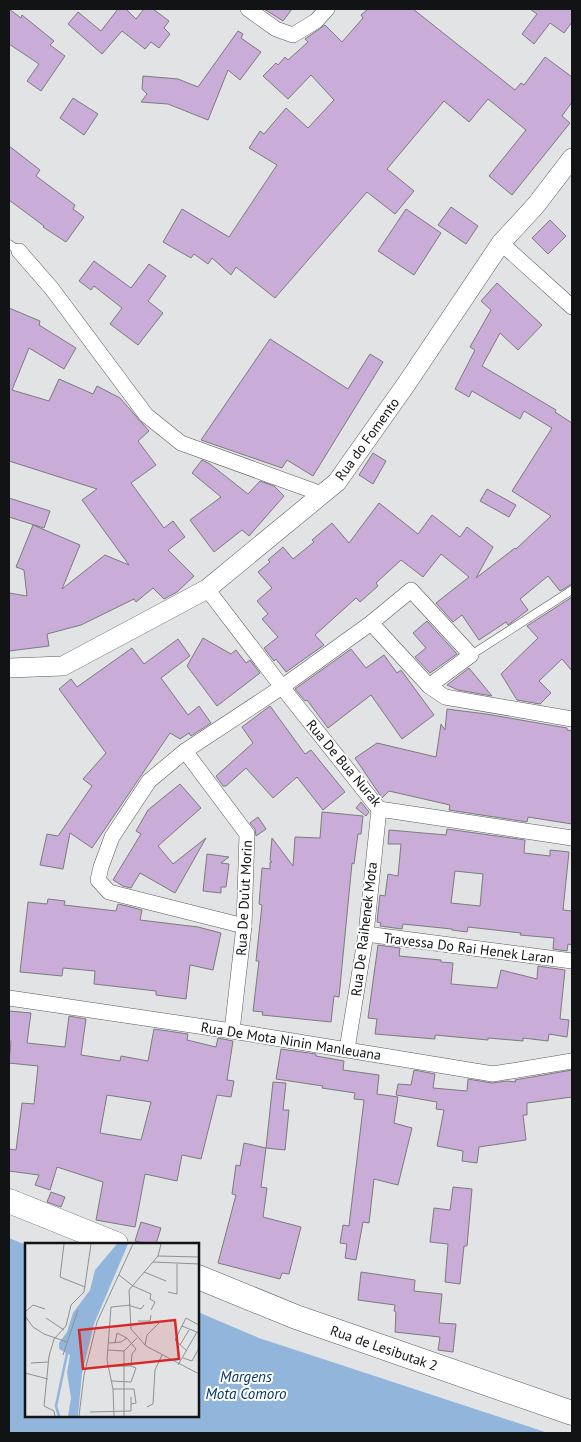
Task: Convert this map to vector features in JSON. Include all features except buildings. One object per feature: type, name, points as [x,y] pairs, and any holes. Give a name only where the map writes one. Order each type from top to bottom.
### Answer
[{"type":"main road","points":[[9,1201],[114,1243]]},
{"type":"main road","name":"Rua de Lesibutak 2","points":[[199,1277],[296,1317],[572,1413]]},
{"type":"street","points":[[248,9],[276,28],[293,35],[316,21],[327,9]]},
{"type":"street","name":"Rua do Fomento","points":[[9,668],[63,666],[207,588],[337,482],[407,383],[501,243],[536,205],[572,158]]},
{"type":"street","points":[[501,243],[572,307]]},
{"type":"street","points":[[14,247],[52,289],[146,415],[180,443],[322,494]]},
{"type":"street","name":"Rua De Bua Nurak","points":[[207,588],[282,687],[378,808],[572,838]]},
{"type":"street","points":[[244,926],[109,892],[98,880],[112,837],[149,781],[186,751],[282,687],[372,622],[411,590],[470,655],[429,686]]},
{"type":"street","points":[[372,622],[429,686],[445,697],[572,719]]},
{"type":"street","name":"Rua De Du’ut Morin","points":[[186,751],[247,834],[244,926],[232,1031]]},
{"type":"street","name":"Rua De Raihenek Mota","points":[[347,1049],[366,934],[378,808]]},
{"type":"street","name":"Travessa Do Rai Henek Laran","points":[[366,934],[572,961]]},
{"type":"street","name":"Rua De Mota Ninin Manleuana","points":[[9,998],[347,1049],[493,1074],[572,1061]]},
{"type":"lane","points":[[470,655],[572,590]]},
{"type":"water","name":"Margens Mota Comoro","points":[[9,1238],[25,1245],[25,1417],[199,1417],[199,1312],[259,1338],[548,1433],[9,1433]]}]
